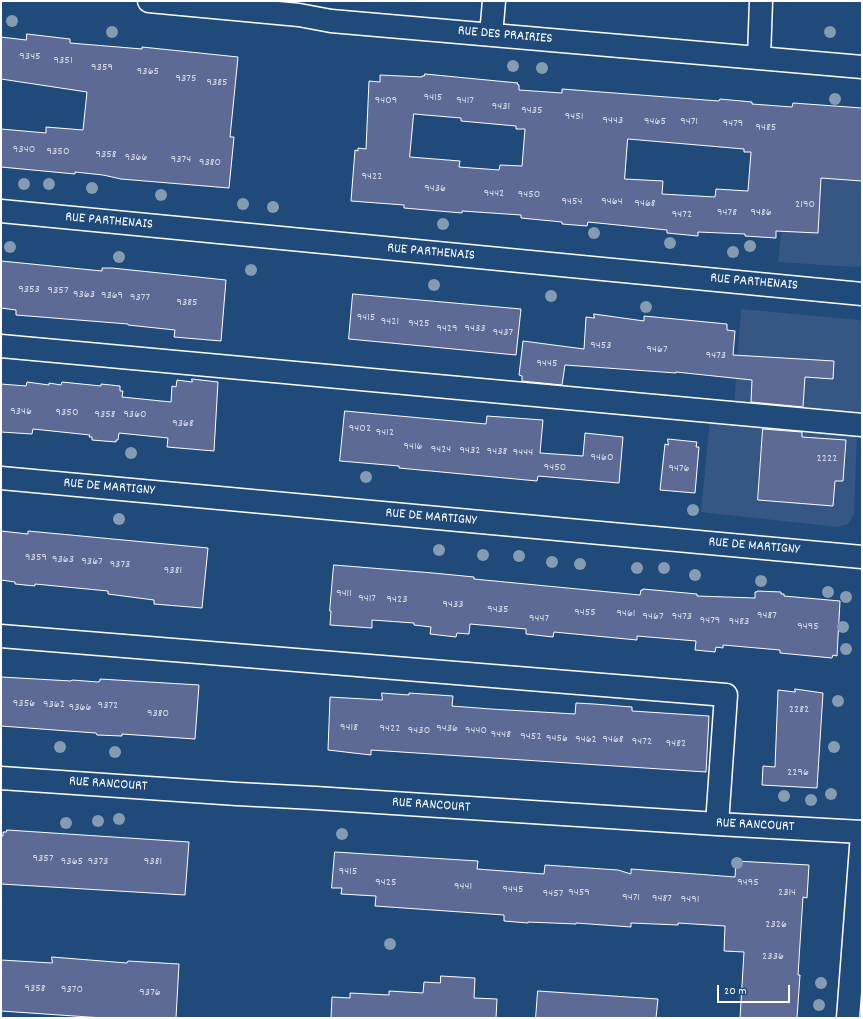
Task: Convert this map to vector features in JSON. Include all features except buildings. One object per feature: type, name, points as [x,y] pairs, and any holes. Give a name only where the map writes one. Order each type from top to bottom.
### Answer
[{"type":"street","name":"RUE DES PRAIRIES","points":[[149,1],[299,15],[331,21],[862,67]]},
{"type":"street","points":[[491,35],[494,1]]},
{"type":"street","points":[[759,58],[761,1]]},
{"type":"street","name":"RUE PARTHENAIS","points":[[1,212],[862,294]]},
{"type":"street","points":[[1,346],[862,425]]},
{"type":"street","name":"RUE DE MARTIGNY","points":[[1,478],[862,557]]},
{"type":"street","points":[[1,636],[726,695],[717,824]]},
{"type":"street","name":"RUE RANCOURT","points":[[1,778],[862,833]]},
{"type":"street","points":[[848,1018],[862,833]]},
{"type":"shaded area","points":[[787,176],[862,177],[862,266],[855,267],[778,262]]},
{"type":"shaded area","points":[[741,309],[859,320],[862,322],[861,419],[734,408]]},
{"type":"shaded area","points":[[710,419],[857,432],[854,514],[848,524],[837,527],[701,512]]}]
